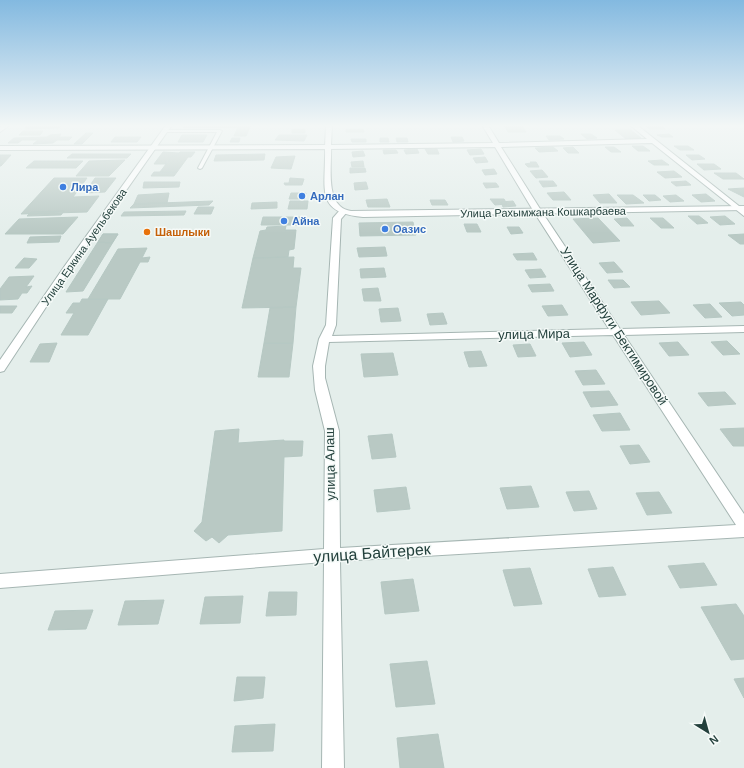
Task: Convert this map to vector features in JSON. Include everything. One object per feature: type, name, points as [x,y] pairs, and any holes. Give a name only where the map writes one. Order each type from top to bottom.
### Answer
[{"type":"street","name":"Улица Еркина Ауельбекова","points":[[0,370],[67,270],[146,161]]},
{"type":"street","points":[[329,161],[330,200],[337,209],[343,212]]},
{"type":"street","name":"Улица Марфуги Бектимировой","points":[[508,161],[538,212],[744,526]]},
{"type":"street","points":[[680,161],[742,210]]},
{"type":"street","name":"Улица Рахымжана Кошкарбаева","points":[[343,212],[378,215],[742,210]]},
{"type":"street","name":"улица Алаш","points":[[334,768],[331,555],[332,431],[318,377],[318,358],[324,339],[331,325],[338,218],[343,212]]},
{"type":"street","points":[[331,325],[339,334],[348,338]]},
{"type":"street","name":"улица Мира","points":[[324,339],[744,329]]},
{"type":"street","name":"улица Байтерек","points":[[0,581],[331,555],[744,531]]},
{"type":"lane","points":[[200,168],[204,161]]},
{"type":"building","points":[[0,161],[6,161],[1,166]]},
{"type":"building","points":[[34,161],[83,161],[76,168],[26,168]]},
{"type":"building","points":[[89,161],[124,161],[109,176],[76,176]]},
{"type":"building","points":[[156,161],[168,161],[165,164],[154,164]]},
{"type":"building","points":[[168,161],[185,161],[177,172],[160,172]]},
{"type":"building","points":[[274,161],[294,161],[291,169],[271,168]]},
{"type":"building","points":[[363,161],[364,167],[352,167],[351,162]]},
{"type":"building","points":[[475,161],[488,162],[476,163]]},
{"type":"building","points":[[648,161],[663,161],[669,165],[654,165]]},
{"type":"building","points":[[530,162],[536,162],[539,167],[528,167],[525,164],[531,163]]},
{"type":"building","points":[[697,164],[714,164],[721,169],[704,170]]},
{"type":"building","points":[[350,168],[365,168],[366,172],[350,173]]},
{"type":"building","points":[[494,169],[497,174],[485,175],[482,170]]},
{"type":"building","points":[[542,170],[548,177],[536,178],[530,171]]},
{"type":"building","points":[[674,171],[682,177],[665,178],[657,172]]},
{"type":"building","points":[[154,172],[177,172],[174,176],[151,176]]},
{"type":"building","points":[[714,173],[736,173],[744,179],[723,179]]},
{"type":"building","name":"Лира","points":[[54,178],[87,178],[73,197],[99,196],[87,212],[21,214]]},
{"type":"building","points":[[95,178],[116,178],[105,192],[85,193]]},
{"type":"building","points":[[290,178],[304,179],[302,185],[285,185],[284,183],[289,183]]},
{"type":"building","points":[[539,181],[553,181],[557,186],[543,187]]},
{"type":"building","points":[[686,181],[691,185],[676,186],[671,182]]},
{"type":"building","points":[[144,182],[180,182],[179,187],[143,188]]},
{"type":"building","points":[[366,182],[368,189],[355,190],[354,183]]},
{"type":"building","points":[[483,183],[496,183],[499,187],[486,188]]},
{"type":"building","points":[[744,188],[744,197],[728,189]]},
{"type":"building","points":[[564,192],[571,200],[553,200],[547,193]]},
{"type":"building","points":[[169,193],[167,203],[134,204],[138,195]]},
{"type":"building","points":[[291,193],[306,193],[305,199],[289,199]]},
{"type":"building","points":[[609,194],[617,203],[600,203],[593,195]]},
{"type":"building","points":[[706,194],[715,201],[701,202],[692,195]]},
{"type":"building","points":[[617,195],[633,195],[644,203],[626,204]]},
{"type":"building","points":[[643,195],[655,195],[661,200],[649,201]]},
{"type":"building","points":[[676,195],[684,201],[670,202],[663,196]]},
{"type":"building","points":[[387,199],[390,207],[368,207],[366,200]]},
{"type":"building","points":[[490,199],[504,199],[507,204],[495,205]]},
{"type":"building","points":[[430,200],[445,200],[448,205],[432,205]]},
{"type":"building","points":[[213,201],[209,205],[130,208],[134,204]]},
{"type":"building","points":[[290,201],[308,201],[307,209],[288,209]]},
{"type":"building","points":[[513,201],[516,206],[503,207],[501,202]]},
{"type":"building","points":[[277,202],[277,208],[251,209],[252,203]]},
{"type":"building","points":[[198,207],[214,207],[211,214],[194,214]]},
{"type":"building","points":[[64,211],[61,215],[27,216],[31,212]]},
{"type":"building","points":[[186,211],[184,215],[121,216],[124,212]]},
{"type":"building","points":[[688,216],[699,216],[708,223],[697,224]]},
{"type":"building","points":[[725,216],[735,224],[720,225],[710,217]]},
{"type":"building","points":[[78,217],[63,234],[5,234],[19,219]]},
{"type":"building","points":[[263,217],[305,217],[304,225],[261,225]]},
{"type":"building","points":[[598,218],[620,241],[593,243],[573,219]]},
{"type":"building","points":[[627,218],[634,226],[621,226],[614,219]]},
{"type":"building","points":[[650,218],[663,218],[674,228],[661,228]]},
{"type":"building","points":[[413,222],[416,235],[360,236],[359,223]]},
{"type":"building","points":[[464,224],[477,224],[481,232],[467,232]]},
{"type":"building","points":[[286,226],[285,230],[296,230],[294,249],[289,250],[288,257],[253,258],[260,231],[266,230],[267,227]]},
{"type":"building","points":[[507,227],[519,227],[523,233],[511,234]]},
{"type":"building","points":[[103,234],[118,234],[83,291],[66,292]]},
{"type":"building","points":[[103,234],[118,234],[112,243],[98,242]]},
{"type":"building","points":[[744,234],[744,244],[740,244],[728,235]]},
{"type":"building","points":[[61,236],[59,242],[27,243],[30,237]]},
{"type":"building","points":[[385,247],[387,256],[359,257],[357,248]]},
{"type":"building","points":[[147,248],[142,258],[150,257],[148,262],[140,262],[120,299],[88,299],[118,249]]},
{"type":"building","points":[[533,253],[537,260],[517,260],[513,254]]},
{"type":"building","points":[[294,257],[293,268],[301,268],[296,307],[242,308],[253,258]]},
{"type":"building","points":[[24,258],[37,259],[29,268],[15,268]]},
{"type":"building","points":[[614,262],[623,272],[607,273],[599,263]]},
{"type":"building","points":[[384,268],[386,277],[361,278],[360,269]]},
{"type":"building","points":[[541,269],[546,277],[530,278],[525,270]]},
{"type":"building","points":[[34,276],[26,287],[32,286],[27,293],[22,293],[18,299],[0,300],[0,289],[9,277]]},
{"type":"building","points":[[608,280],[623,280],[630,287],[614,288]]},
{"type":"building","points":[[550,284],[554,291],[532,292],[528,285]]},
{"type":"building","points":[[378,288],[381,301],[364,301],[362,289]]},
{"type":"building","points":[[82,299],[108,299],[88,335],[61,335],[74,313],[66,313],[73,303],[80,303]]},
{"type":"building","points":[[659,301],[670,313],[641,315],[631,302]]},
{"type":"building","points":[[741,302],[744,305],[744,315],[732,316],[719,303]]},
{"type":"building","points":[[710,304],[722,317],[705,318],[693,305]]},
{"type":"building","points":[[562,305],[568,315],[548,316],[542,306]]},
{"type":"building","points":[[0,306],[17,306],[12,313],[0,313]]},
{"type":"building","points":[[296,307],[293,343],[264,343],[270,308]]},
{"type":"building","points":[[398,308],[401,321],[381,322],[379,309]]},
{"type":"building","points":[[443,313],[447,324],[430,325],[427,314]]},
{"type":"building","points":[[727,341],[740,354],[723,355],[711,342]]},
{"type":"building","points":[[584,342],[592,355],[570,357],[562,343]]},
{"type":"building","points":[[678,342],[689,355],[669,356],[659,343]]},
{"type":"building","points":[[57,343],[49,362],[30,362],[40,344]]},
{"type":"building","points":[[264,343],[293,343],[289,377],[258,377]]},
{"type":"building","points":[[530,344],[536,356],[518,357],[513,345]]},
{"type":"building","points":[[481,351],[487,366],[469,367],[464,352]]},
{"type":"building","points":[[393,353],[398,375],[364,377],[361,354]]},
{"type":"building","points":[[596,370],[605,384],[583,385],[575,371]]},
{"type":"building","points":[[609,391],[618,405],[591,407],[583,392]]},
{"type":"building","points":[[725,392],[736,404],[708,406],[698,393]]},
{"type":"building","points":[[620,413],[630,430],[602,431],[593,415]]},
{"type":"building","points":[[744,428],[744,446],[733,446],[720,429]]},
{"type":"building","points":[[239,429],[238,443],[284,440],[303,441],[302,456],[284,457],[282,531],[228,535],[219,543],[212,537],[206,541],[194,531],[202,522],[215,431]]},
{"type":"building","points":[[392,434],[396,457],[372,459],[368,436]]},
{"type":"building","points":[[639,445],[650,462],[630,464],[620,446]]},
{"type":"building","points":[[531,486],[539,507],[507,509],[500,488]]},
{"type":"building","points":[[406,487],[410,509],[377,512],[374,490]]},
{"type":"building","points":[[589,491],[597,509],[574,511],[566,492]]},
{"type":"building","points":[[659,492],[672,513],[647,515],[636,493]]},
{"type":"building","points":[[704,563],[717,585],[680,588],[668,566]]},
{"type":"building","points":[[613,567],[626,595],[599,597],[588,569]]},
{"type":"building","points":[[530,568],[542,604],[514,606],[503,570]]},
{"type":"building","points":[[413,579],[419,611],[385,614],[381,582]]},
{"type":"building","points":[[269,592],[297,592],[296,615],[266,616]]},
{"type":"building","points":[[243,596],[240,623],[200,624],[205,597]]},
{"type":"building","points":[[164,600],[158,624],[118,625],[125,601]]},
{"type":"building","points":[[736,604],[744,616],[744,659],[731,660],[701,607]]},
{"type":"building","points":[[93,610],[86,629],[48,630],[55,611]]},
{"type":"building","points":[[427,661],[435,704],[396,707],[390,664]]},
{"type":"building","points":[[237,677],[265,677],[263,698],[234,701]]},
{"type":"building","points":[[744,678],[744,698],[734,679]]},
{"type":"building","points":[[275,724],[273,751],[232,752],[235,726]]},
{"type":"building","points":[[438,734],[444,768],[400,768],[397,738]]},
{"type":"place","name":"Лира","points":[[63,187]]},
{"type":"place","name":"Арлан","points":[[302,196]]},
{"type":"place","name":"Айна","points":[[284,221]]},
{"type":"place","name":"Оазис","points":[[385,229]]},
{"type":"place","name":"Шашлыки","points":[[147,232]]}]
